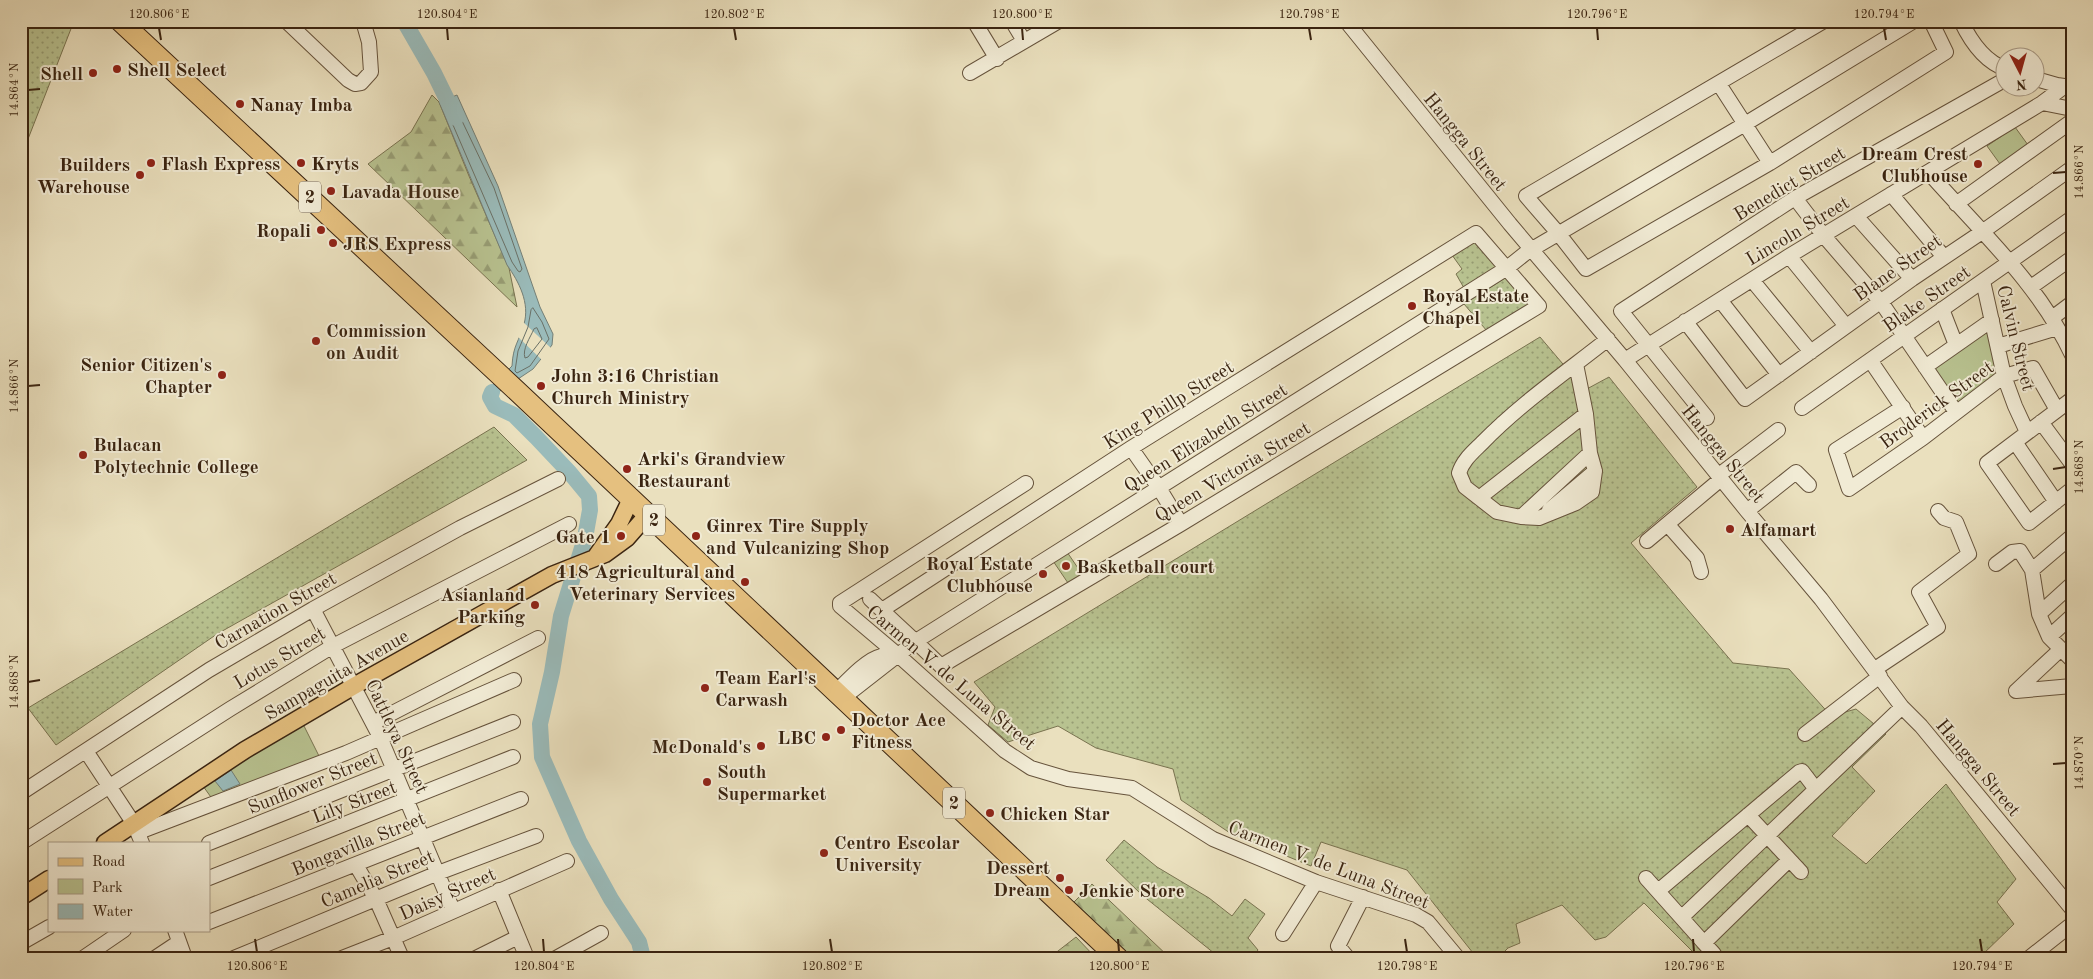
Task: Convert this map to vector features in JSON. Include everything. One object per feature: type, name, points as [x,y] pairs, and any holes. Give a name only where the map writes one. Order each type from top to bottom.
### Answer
[{"type":"highway","name":"2","points":[[120,21],[498,373],[1118,958]]},
{"type":"main road","points":[[594,559],[619,524],[631,499]]},
{"type":"main road","name":"Sampaguita Avenue","points":[[108,842],[138,833],[245,750],[354,686],[552,575],[594,559],[614,548],[648,514]]},
{"type":"main road","points":[[21,897],[48,880]]},
{"type":"street","points":[[286,21],[348,80],[355,84],[361,83],[372,72],[369,42],[363,21]]},
{"type":"street","points":[[974,21],[997,58]]},
{"type":"street","points":[[1012,21],[1024,41]]},
{"type":"street","points":[[970,74],[1059,21]]},
{"type":"street","name":"Hangga Street","points":[[1346,21],[1416,110],[1608,339],[1821,599],[1902,707],[1921,726],[2072,909]]},
{"type":"street","points":[[1824,21],[1526,196],[1586,269],[1770,163],[1946,52],[1931,21]]},
{"type":"street","name":"Queen Elizabeth Street","points":[[840,695],[882,655],[898,655],[916,641],[1507,268],[1558,233],[1745,124],[1914,21]]},
{"type":"street","points":[[1961,21],[1973,40],[1991,62],[1996,64]]},
{"type":"street","points":[[2046,81],[2069,87]]},
{"type":"street","points":[[1719,84],[1770,163]]},
{"type":"street","name":"Benedict Street","points":[[1648,345],[1621,311],[1795,198],[1996,85]]},
{"type":"street","name":"Lincoln Street","points":[[1625,360],[1789,256],[2069,87]]},
{"type":"street","points":[[2042,103],[2072,109]]},
{"type":"street","points":[[1956,204],[2072,121]]},
{"type":"street","name":"Blane Street","points":[[1685,321],[1745,398],[2072,168]]},
{"type":"street","points":[[1929,173],[2031,287],[2070,349]]},
{"type":"street","points":[[1891,194],[1944,257]]},
{"type":"street","points":[[1795,198],[1824,236],[1880,302],[1956,412]]},
{"type":"street","points":[[1856,216],[1912,279]]},
{"type":"street","name":"Blake Street","points":[[1802,408],[2072,218]]},
{"type":"street","name":"King Phillp Street","points":[[882,610],[1131,448],[1476,233],[1507,268]]},
{"type":"street","points":[[1789,256],[1846,326]]},
{"type":"street","points":[[2031,287],[2072,258]]},
{"type":"street","name":"Queen Victoria Street","points":[[916,641],[941,666],[1181,524],[1539,306],[1507,268]]},
{"type":"street","points":[[1752,280],[1811,352]]},
{"type":"street","name":"Calvin Street","points":[[1983,281],[2004,376],[2027,432]]},
{"type":"street","points":[[1720,300],[1779,375]]},
{"type":"street","points":[[1998,346],[2054,323],[2072,303]]},
{"type":"street","points":[[1942,309],[1956,345]]},
{"type":"street","points":[[1925,367],[1992,320]]},
{"type":"street","points":[[1576,364],[1586,414],[1590,453],[1595,471],[1539,518],[1521,517],[1497,512],[1465,487],[1459,472],[1462,463],[1501,423],[1576,364],[1608,339]]},
{"type":"street","points":[[1648,345],[1707,418]]},
{"type":"street","points":[[1870,360],[1923,438]]},
{"type":"street","name":"Broderick Street","points":[[1903,407],[1836,450],[1849,489],[1923,438],[2004,376],[2033,368],[2057,410]]},
{"type":"street","points":[[2072,399],[1987,463],[2028,522],[2072,489]]},
{"type":"street","points":[[1478,498],[1586,414]]},
{"type":"street","points":[[2041,422],[2072,464]]},
{"type":"street","points":[[1647,542],[1720,477],[1778,430]]},
{"type":"street","points":[[2015,442],[2056,502]]},
{"type":"street","points":[[1131,448],[1181,524]]},
{"type":"street","points":[[1521,517],[1590,453]]},
{"type":"street","points":[[1747,511],[1796,472],[1809,485]]},
{"type":"street","name":"Carnation Street","points":[[21,793],[210,670],[313,609],[460,528],[558,479]]},
{"type":"street","name":"Carmen V. de Luna Street","points":[[1026,483],[840,603],[840,606],[1005,751],[1031,768],[1058,777],[1132,788],[1212,838],[1316,882],[1416,914],[1428,922],[1458,958]]},
{"type":"street","points":[[1805,734],[1877,672],[1938,627],[1919,592],[1969,554],[1956,522],[1944,518],[1938,511]]},
{"type":"street","name":"Lotus Street","points":[[21,843],[110,788],[230,709],[333,646],[569,524]]},
{"type":"street","points":[[1668,525],[1697,558],[1702,572]]},
{"type":"street","points":[[2032,570],[2072,536]]},
{"type":"street","points":[[1996,564],[2016,550],[2020,551],[2032,570],[2039,614],[2050,637],[2072,660]]},
{"type":"street","points":[[2039,614],[2072,584]]},
{"type":"street","points":[[870,599],[916,641]]},
{"type":"street","name":"Cattleya Street","points":[[313,609],[380,737],[453,910]]},
{"type":"street","points":[[2050,637],[2072,616]]},
{"type":"street","points":[[373,723],[538,638]]},
{"type":"street","points":[[2061,649],[2016,691],[2072,686]]},
{"type":"street","points":[[86,751],[138,833],[346,753],[514,680]]},
{"type":"street","points":[[1682,917],[1902,707]]},
{"type":"street","name":"Sunflower Street","points":[[210,843],[513,722]]},
{"type":"street","name":"Lily Street","points":[[210,878],[407,801],[513,757]]},
{"type":"street","points":[[1658,891],[1799,772],[1802,771],[1815,788]]},
{"type":"street","name":"Bongavilla Street","points":[[210,922],[521,799]]},
{"type":"street","points":[[1748,815],[1766,837],[1801,872]]},
{"type":"street","name":"Camelia Street","points":[[234,958],[438,873],[536,836]]},
{"type":"street","points":[[1704,943],[1789,860]]},
{"type":"street","name":"Daisy Street","points":[[342,958],[393,938],[453,910],[567,862]]},
{"type":"street","points":[[356,865],[376,899],[402,958]]},
{"type":"street","points":[[1646,878],[1714,954]]},
{"type":"street","points":[[1283,934],[1316,882]]},
{"type":"street","points":[[499,890],[527,958]]},
{"type":"street","points":[[1348,958],[1338,946],[1363,897]]},
{"type":"street","points":[[2029,958],[2072,924]]},
{"type":"street","points":[[21,944],[48,928]]},
{"type":"street","points":[[82,958],[121,932]]},
{"type":"street","points":[[563,956],[601,933]]},
{"type":"street","points":[[155,958],[179,934]]},
{"type":"street","points":[[179,934],[185,958]]},
{"type":"street","points":[[476,958],[518,936]]},
{"type":"green space","points":[[21,21],[74,21],[21,157]]},
{"type":"green space","points":[[432,95],[439,102],[509,268],[517,307],[368,164],[411,132]]},
{"type":"green space","points":[[2015,127],[2028,145],[2000,164],[1987,146]]},
{"type":"green space","points":[[1478,239],[1500,265],[1464,288],[1456,274],[1462,269],[1452,255]]},
{"type":"green space","points":[[1510,275],[1531,303],[1487,331],[1464,304]]},
{"type":"green space","points":[[1990,326],[2000,374],[1957,408],[1930,367]]},
{"type":"green space","points":[[1540,337],[1585,390],[1609,377],[1697,487],[1631,543],[1733,663],[1789,669],[1831,716],[1856,709],[1886,734],[1852,767],[1875,791],[1832,836],[1866,864],[1946,784],[2016,879],[1997,902],[2014,924],[1979,958],[1699,958],[1644,903],[1606,937],[1595,940],[1562,905],[1516,924],[1520,943],[1508,948],[1498,958],[1477,958],[1407,870],[1321,842],[1311,866],[1230,833],[1181,800],[1173,769],[1096,748],[1058,726],[1008,742],[988,725],[995,707],[974,682]]},
{"type":"green space","points":[[494,427],[527,460],[217,634],[56,745],[28,708]]},
{"type":"green space","name":"Basketball court","points":[[1065,549],[1082,574],[1068,583],[1051,558]]},
{"type":"green space","points":[[302,722],[320,758],[213,800],[203,786]]},
{"type":"green space","points":[[1124,840],[1157,867],[1209,898],[1232,916],[1245,899],[1265,914],[1248,938],[1258,950],[1252,958],[1220,958],[1142,895],[1106,860]]},
{"type":"green space","points":[[1092,884],[1170,958],[1133,958],[1125,951],[1074,902]]},
{"type":"green space","points":[[1076,937],[1096,958],[1049,958]]},
{"type":"water","points":[[457,95],[498,186],[540,307],[553,334],[552,345],[533,369],[497,393],[496,400],[501,407],[496,412],[489,401],[489,389],[512,366],[515,348],[524,324],[526,308],[516,278],[507,265],[439,102]]},
{"type":"water","points":[[231,770],[240,784],[223,791],[215,781]]},
{"type":"pier","points":[[522,321],[552,349],[543,361],[516,335]]},
{"type":"waterway","points":[[404,21],[434,73],[456,118]]},
{"type":"waterway","points":[[492,392],[490,397],[495,406],[514,415],[570,473],[589,496],[590,510],[585,538],[561,616],[552,672],[540,724],[542,757],[579,841],[611,899],[639,942],[643,958]]},
{"type":"place","name":"Shell Select","points":[[117,69]]},
{"type":"place","name":"Shell","points":[[93,73]]},
{"type":"place","name":"Nanay Imba","points":[[240,104]]},
{"type":"place","name":"Flash Express","points":[[151,163]]},
{"type":"place","name":"Kryts","points":[[301,163]]},
{"type":"place","name":"Dream Crest Clubhouse","points":[[1978,164]]},
{"type":"place","name":"Builders Warehouse","points":[[140,175]]},
{"type":"place","name":"Lavada House","points":[[331,191]]},
{"type":"place","name":"Ropali","points":[[321,230]]},
{"type":"place","name":"JRS Express","points":[[333,243]]},
{"type":"place","name":"Royal Estate Chapel","points":[[1412,306]]},
{"type":"place","name":"Commission on Audit","points":[[316,341]]},
{"type":"place","name":"Senior Citizen's Chapter","points":[[222,375]]},
{"type":"place","name":"John 3:16 Christian Church Ministry","points":[[541,386]]},
{"type":"place","name":"Bulacan Polytechnic College","points":[[83,455]]},
{"type":"place","name":"Arki's Grandview Restaurant","points":[[627,469]]},
{"type":"place","name":"Alfamart","points":[[1730,529]]},
{"type":"place","name":"Gate 1","points":[[621,536]]},
{"type":"place","name":"Ginrex Tire Supply and Vulcanizing Shop","points":[[696,536]]},
{"type":"place","name":"Basketball court","points":[[1066,566]]},
{"type":"place","name":"Royal Estate Clubhouse","points":[[1043,574]]},
{"type":"place","name":"418 Agricultural and Veterinary Services","points":[[745,582]]},
{"type":"place","name":"Asianland Parking","points":[[535,605]]},
{"type":"place","name":"Team Earl's Carwash","points":[[705,688]]},
{"type":"place","name":"Doctor Ace Fitness","points":[[841,730]]},
{"type":"place","name":"LBC","points":[[826,737]]},
{"type":"place","name":"McDonald's","points":[[761,746]]},
{"type":"place","name":"South Supermarket","points":[[707,782]]},
{"type":"place","name":"Chicken Star","points":[[990,813]]},
{"type":"place","name":"Centro Escolar University","points":[[824,853]]},
{"type":"place","name":"Dessert Dream","points":[[1060,878]]},
{"type":"place","name":"Jenkie Store","points":[[1069,890]]}]
